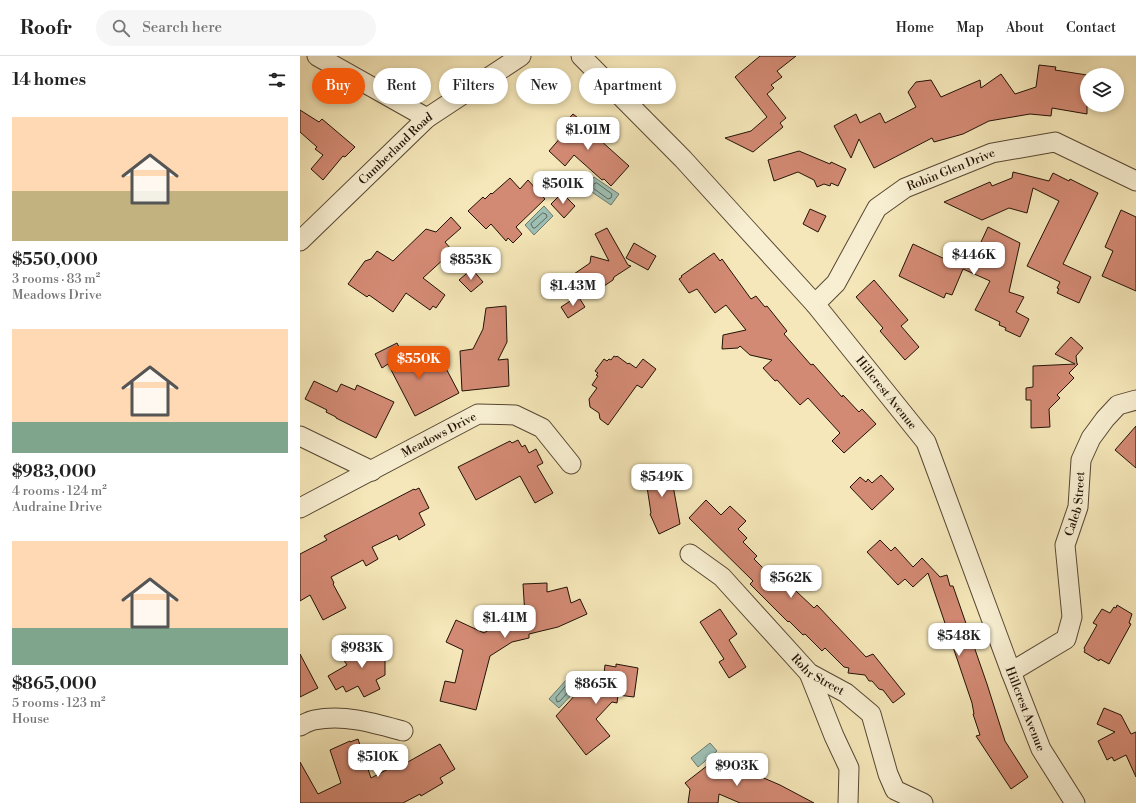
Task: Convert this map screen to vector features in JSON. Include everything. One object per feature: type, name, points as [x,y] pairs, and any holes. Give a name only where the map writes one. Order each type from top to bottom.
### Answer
[{"type":"street","points":[[317,56],[427,118]]},
{"type":"street","name":"Cumberland Road","points":[[300,241],[427,118],[521,56]]},
{"type":"street","name":"Hillcrest Avenue","points":[[581,56],[682,159],[815,304],[926,442],[1041,749],[1075,803]]},
{"type":"street","name":"Robin Glen Drive","points":[[815,304],[836,283],[877,208],[905,188],[992,153],[1055,142],[1136,181]]},
{"type":"street","name":"Caleb Street","points":[[1011,672],[1066,639],[1072,617],[1065,545],[1078,507],[1081,460],[1091,438],[1105,419],[1118,405],[1136,400]]},
{"type":"street","name":"Meadows Drive","points":[[300,508],[478,414],[515,415],[542,428],[571,464]]},
{"type":"street","points":[[300,436],[372,470]]},
{"type":"street","name":"Rohr Street","points":[[690,554],[722,576],[809,673],[846,693],[871,714],[888,774],[895,790],[923,803]]},
{"type":"street","points":[[809,673],[834,736],[849,768],[848,803]]},
{"type":"street","points":[[300,726],[313,720],[342,718],[364,720],[403,731]]},
{"type":"water","points":[[594,177],[619,194],[611,205],[586,188]]},
{"type":"water","points":[[544,206],[553,216],[534,235],[525,225]]},
{"type":"water","points":[[567,679],[578,688],[559,708],[549,699]]},
{"type":"water","points":[[710,743],[717,751],[698,767],[691,758]]},
{"type":"building","points":[[760,56],[796,56],[777,71],[782,77],[771,85],[774,88],[767,94],[786,118],[780,123],[783,127],[753,152],[725,138],[751,131],[767,117],[735,77]]},
{"type":"building","points":[[1039,65],[1056,67],[1055,70],[1080,74],[1080,112],[1087,112],[1087,114],[1052,108],[1051,116],[1030,114],[989,121],[963,134],[934,142],[932,138],[874,168],[859,139],[851,158],[834,126],[856,114],[860,123],[880,113],[885,123],[916,107],[908,92],[916,82],[931,80],[941,97],[980,80],[981,88],[1001,74],[1015,94],[1036,87]]},
{"type":"building","points":[[300,110],[319,122],[322,119],[355,147],[345,157],[343,156],[323,180],[311,169],[323,155],[315,149],[317,147],[300,132]]},
{"type":"building","points":[[573,114],[592,129],[590,131],[629,166],[611,186],[574,155],[565,166],[549,151],[562,136],[557,131]]},
{"type":"building","points":[[799,151],[846,169],[838,186],[831,183],[830,186],[824,184],[817,187],[814,180],[798,172],[774,181],[768,160]]},
{"type":"building","points":[[1013,172],[1049,181],[1053,173],[1069,181],[1070,179],[1098,193],[1063,264],[1091,277],[1079,303],[1057,293],[1059,289],[1057,288],[1060,282],[1027,266],[1059,201],[1033,188],[1027,213],[1009,208],[982,220],[944,202],[990,182],[992,186],[1012,178]]},
{"type":"building","points":[[510,178],[520,189],[528,180],[545,199],[516,227],[522,234],[513,243],[508,238],[506,241],[491,224],[486,229],[468,211],[483,197],[485,199]]},
{"type":"building","points":[[562,193],[575,206],[564,218],[551,204]]},
{"type":"building","points":[[810,209],[826,216],[818,232],[803,224]]},
{"type":"building","points":[[1121,210],[1136,217],[1136,291],[1102,276],[1113,251],[1105,247]]},
{"type":"building","points":[[451,217],[461,228],[445,242],[451,249],[445,255],[446,257],[423,278],[445,295],[436,308],[433,306],[430,310],[406,293],[393,312],[369,295],[367,297],[348,284],[365,261],[371,259],[377,251],[393,261],[426,229],[436,232]]},
{"type":"building","points":[[988,227],[1020,243],[1009,292],[1024,297],[1016,312],[1029,319],[1020,337],[1005,330],[1006,328],[999,325],[1000,322],[975,310],[990,281],[963,269],[952,295],[946,293],[944,298],[899,276],[913,244],[949,261],[956,246],[975,255]]},
{"type":"building","points":[[607,228],[628,265],[631,266],[586,298],[576,283],[579,282],[574,274],[590,263],[591,256],[609,261],[595,234]]},
{"type":"building","points":[[634,243],[656,256],[648,270],[626,258]]},
{"type":"building","points":[[714,253],[720,261],[722,259],[751,299],[756,296],[765,307],[767,306],[787,331],[784,334],[811,365],[813,364],[842,397],[843,395],[859,412],[862,409],[876,424],[844,453],[832,441],[840,433],[808,398],[800,405],[777,380],[775,381],[763,368],[772,360],[750,355],[740,346],[738,348],[722,349],[723,335],[746,330],[726,305],[715,313],[697,289],[689,293],[679,279],[682,277],[681,276]]},
{"type":"building","points":[[472,269],[483,282],[471,292],[459,280]]},
{"type":"building","points":[[874,280],[908,320],[901,326],[919,347],[905,360],[880,331],[883,328],[856,297]]},
{"type":"building","points":[[578,296],[585,307],[568,318],[561,307]]},
{"type":"building","points":[[506,306],[507,342],[498,360],[508,359],[509,386],[462,391],[460,351],[473,349],[483,329],[486,308]]},
{"type":"building","points":[[1071,337],[1083,348],[1076,356],[1078,364],[1069,373],[1074,378],[1057,395],[1060,398],[1049,409],[1050,427],[1031,428],[1031,400],[1026,400],[1026,388],[1033,387],[1033,366],[1075,364],[1055,354]]},
{"type":"building","points":[[397,343],[411,372],[440,357],[459,393],[415,416],[388,364],[382,368],[375,354]]},
{"type":"building","points":[[614,356],[617,356],[636,368],[643,359],[656,369],[642,388],[637,385],[608,425],[600,419],[599,413],[590,407],[589,399],[597,388],[592,385],[598,376],[596,375],[598,373],[595,371],[604,359],[607,361],[609,359],[611,360]]},
{"type":"building","points":[[314,381],[337,392],[341,384],[355,390],[357,385],[394,402],[376,438],[336,418],[326,412],[327,410],[305,399]]},
{"type":"building","points":[[1136,426],[1136,468],[1115,450]]},
{"type":"building","points":[[518,440],[522,447],[525,445],[529,453],[536,449],[543,463],[537,466],[553,493],[535,503],[520,476],[476,500],[458,467],[510,441],[512,443]]},
{"type":"building","points":[[668,465],[680,524],[659,534],[650,514],[645,474],[647,474],[646,468]]},
{"type":"building","points":[[881,475],[894,489],[872,510],[850,487],[860,477],[866,482],[868,479],[872,483]]},
{"type":"building","points":[[419,488],[429,508],[419,513],[425,525],[399,540],[397,535],[372,547],[378,559],[366,566],[363,560],[331,577],[334,583],[333,584],[346,608],[323,620],[310,595],[300,601],[300,554],[327,540],[324,536],[414,489]]},
{"type":"building","points":[[706,500],[721,515],[730,506],[746,521],[738,529],[747,538],[743,542],[757,556],[754,559],[775,580],[779,575],[814,608],[817,605],[866,657],[873,654],[905,694],[893,703],[883,690],[879,689],[872,681],[869,681],[865,675],[848,673],[849,668],[844,667],[825,648],[822,651],[805,634],[803,635],[789,621],[788,622],[750,584],[753,581],[689,518]]},
{"type":"building","points":[[880,540],[891,551],[895,547],[913,567],[922,558],[940,577],[947,575],[950,586],[953,586],[1005,741],[1028,777],[1011,789],[976,736],[980,735],[973,714],[972,703],[928,573],[913,587],[905,579],[898,585],[867,552]]},
{"type":"building","points":[[547,583],[547,592],[567,587],[571,603],[580,599],[587,614],[558,627],[529,634],[529,638],[512,642],[490,656],[476,710],[440,701],[445,681],[455,683],[463,650],[446,642],[456,620],[484,633],[503,621],[525,616],[523,584]]},
{"type":"building","points":[[1117,605],[1132,614],[1129,623],[1131,624],[1109,664],[1100,659],[1099,661],[1084,652],[1084,648],[1097,625],[1093,623],[1102,609],[1110,613],[1114,607],[1116,608]]},
{"type":"building","points":[[720,609],[737,634],[729,640],[746,667],[729,678],[719,662],[724,659],[700,622]]},
{"type":"building","points":[[367,641],[385,641],[385,675],[376,680],[380,689],[364,697],[358,686],[346,692],[343,686],[336,690],[328,676],[347,665],[343,659],[367,645]]},
{"type":"building","points":[[300,654],[318,688],[300,697]]},
{"type":"building","points":[[616,664],[638,668],[634,697],[618,695],[617,703],[612,702],[596,719],[610,736],[586,755],[556,716],[588,681],[590,672],[604,674],[605,665],[616,667]]},
{"type":"building","points":[[1104,708],[1121,715],[1131,734],[1136,732],[1136,777],[1126,755],[1114,761],[1112,757],[1107,760],[1098,741],[1115,732],[1097,724]]},
{"type":"building","points":[[358,739],[371,778],[396,765],[397,768],[440,744],[455,769],[440,778],[443,783],[421,796],[420,794],[403,803],[300,803],[300,762],[318,794],[341,783],[330,750]]},
{"type":"building","points":[[717,758],[780,785],[814,803],[740,803],[719,794],[718,803],[688,803],[690,789],[685,783]]}]
